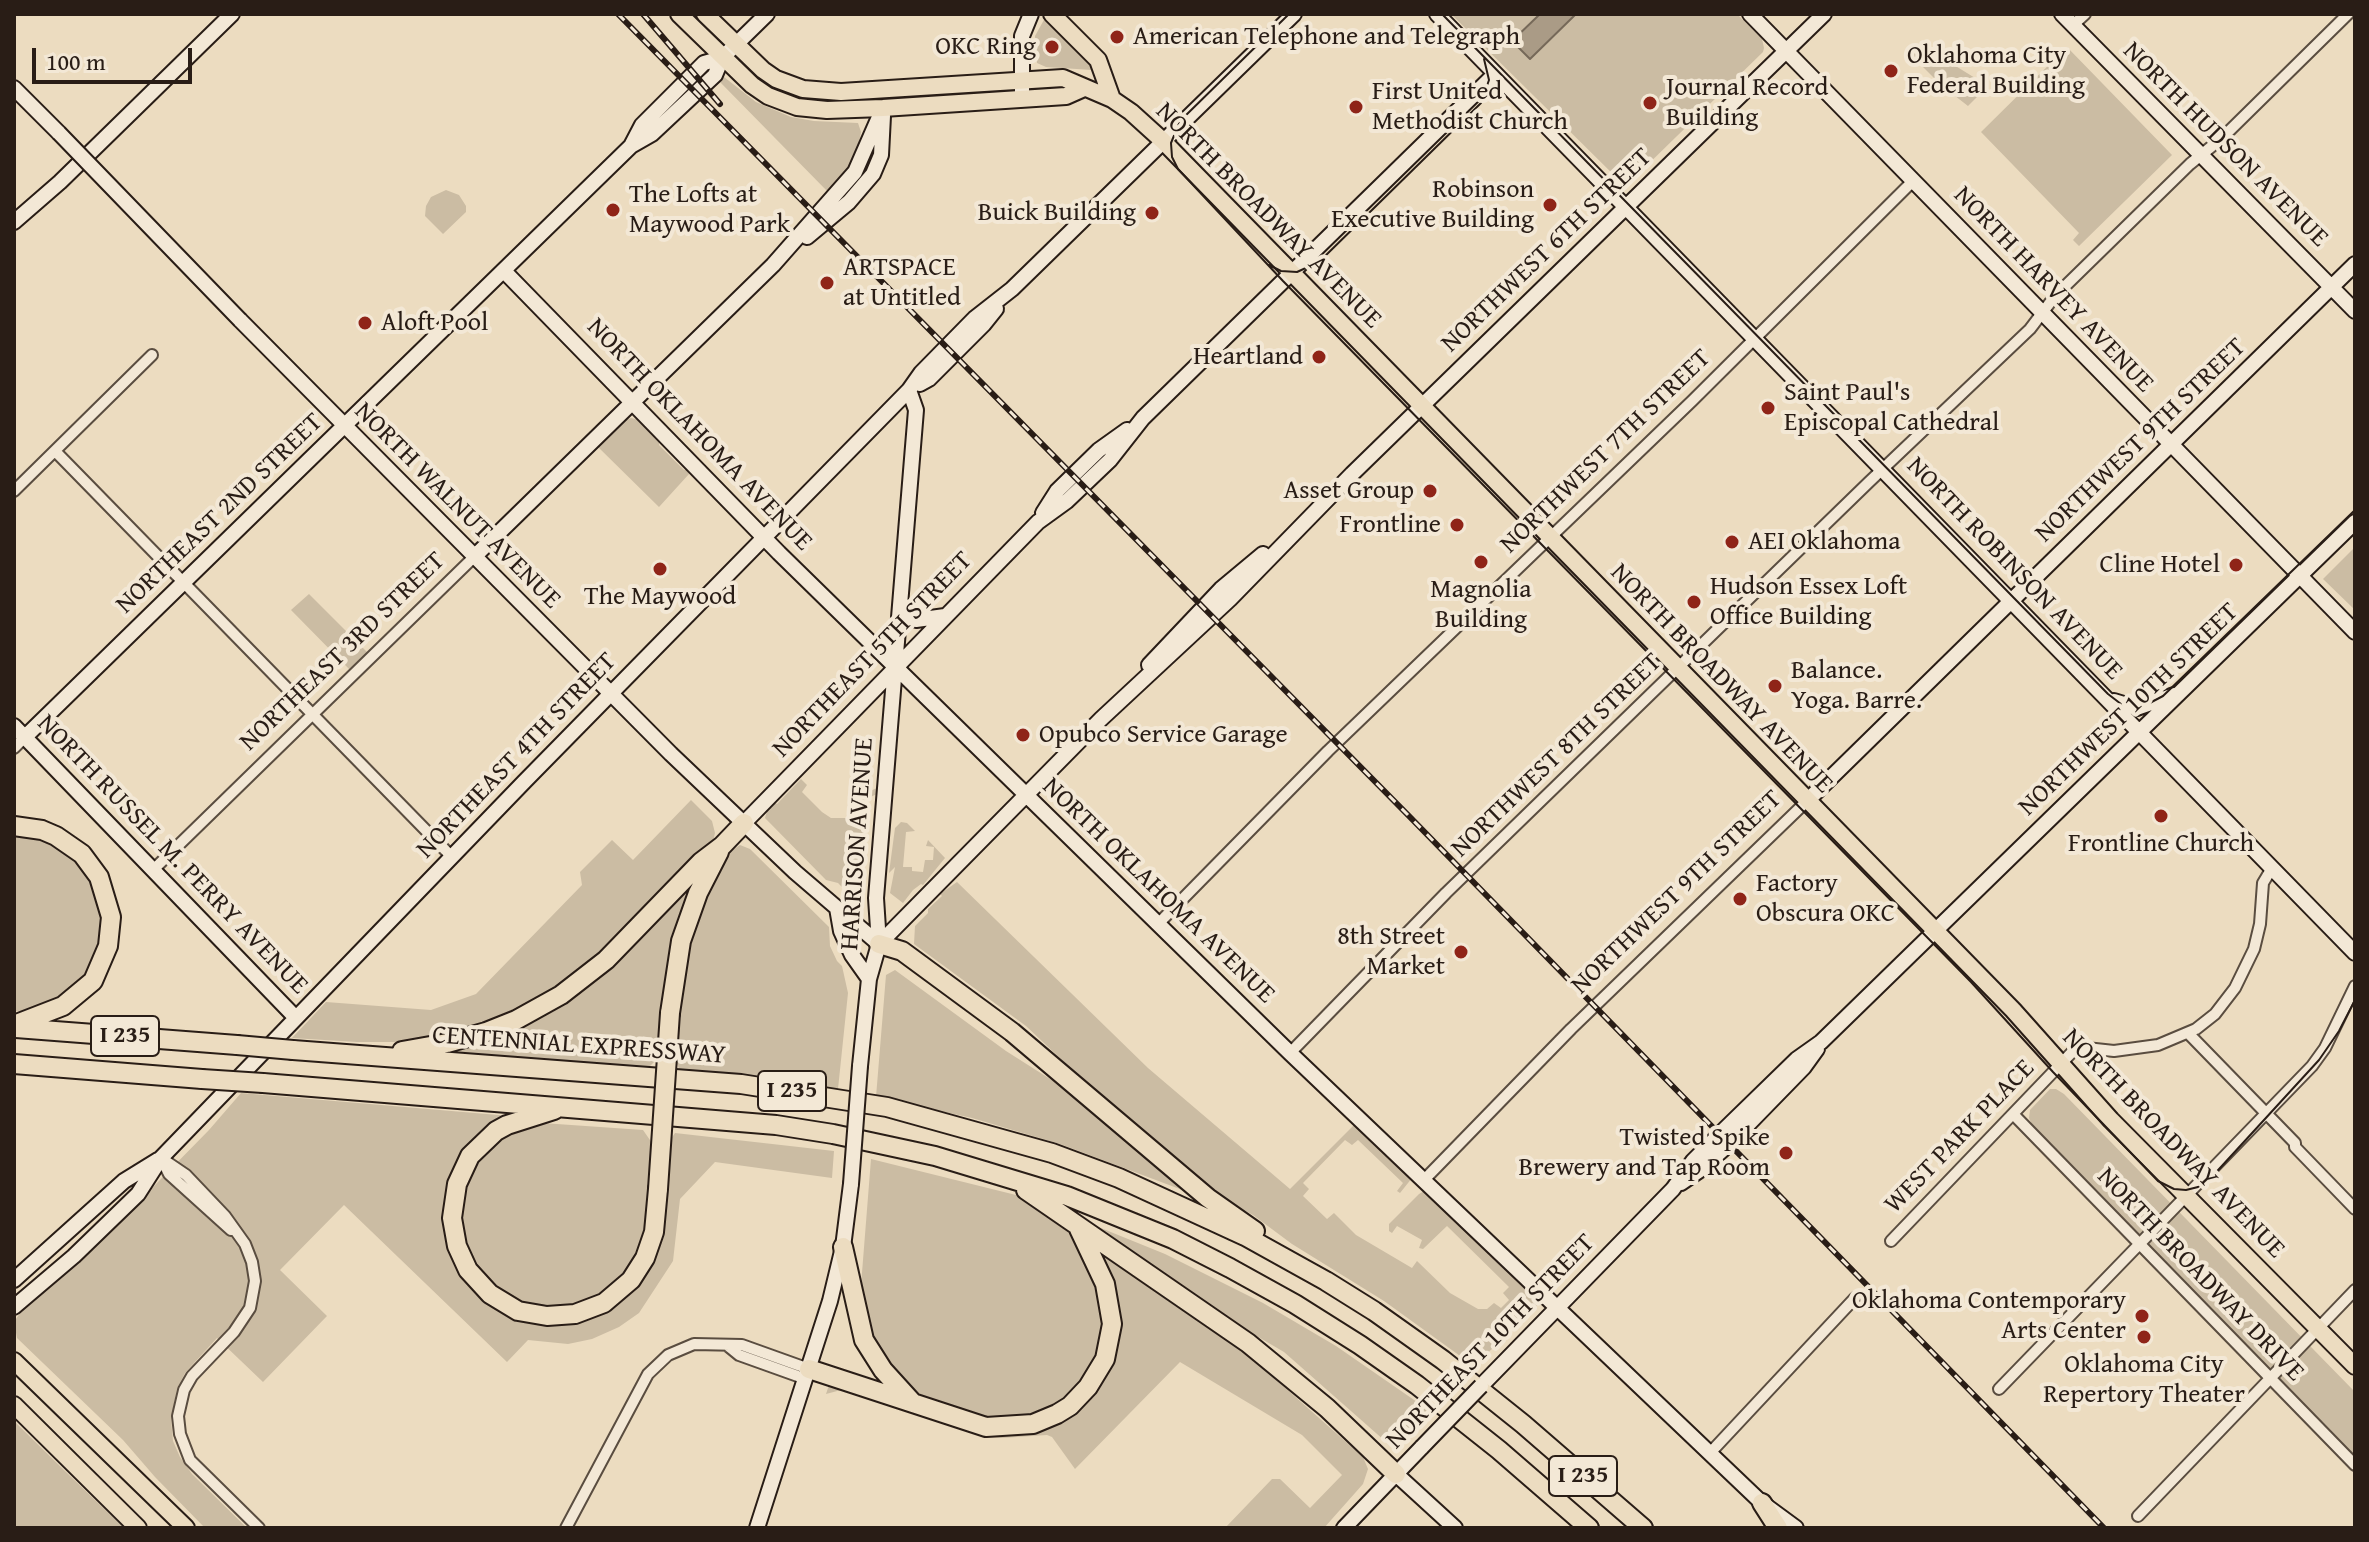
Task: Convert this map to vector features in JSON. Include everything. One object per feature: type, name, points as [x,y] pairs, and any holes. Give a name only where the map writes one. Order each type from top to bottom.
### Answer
[{"type":"highway","points":[[364,1056],[470,1037],[516,1020],[548,1003],[606,960],[701,862],[744,823]]},
{"type":"highway","points":[[14,826],[42,830],[82,854],[99,877],[111,917],[108,946],[93,981],[74,1000],[14,1026]]},
{"type":"highway","points":[[567,1107],[523,1119],[496,1131],[470,1156],[462,1170],[453,1202],[453,1232],[468,1270],[490,1294],[518,1311],[547,1316],[575,1314],[604,1303],[623,1289],[645,1258],[654,1232],[676,964],[689,916],[722,846]]},
{"type":"highway","points":[[879,944],[902,951],[1012,1032],[1208,1198],[1326,1281]]},
{"type":"highway","name":"CENTENNIAL EXPRESSWAY","points":[[14,1026],[741,1084],[887,1107],[1039,1149],[1119,1178],[1231,1229],[1326,1281],[1443,1360],[1523,1424],[1643,1528]]},
{"type":"highway","name":"I 235","points":[[14,1064],[737,1121],[833,1134],[923,1152],[1067,1196],[1173,1239],[1295,1304],[1417,1385],[1499,1450],[1589,1528]]},
{"type":"highway","points":[[1007,1177],[1248,1343],[1327,1408],[1396,1474]]},
{"type":"highway","points":[[808,1374],[986,1427],[1019,1426],[1057,1414],[1070,1406],[1088,1387],[1105,1359],[1112,1324],[1105,1284],[1075,1223]]},
{"type":"highway","points":[[843,1247],[864,1340],[883,1370],[915,1405]]},
{"type":"highway","points":[[1762,1503],[1778,1528]]},
{"type":"main road","points":[[679,14],[752,85],[768,96],[797,107],[827,110],[883,108],[1066,96],[1084,88]]},
{"type":"main road","name":"NORTH BROADWAY AVENUE","points":[[705,14],[763,70],[793,86],[828,92],[1063,78],[1112,99],[1131,112],[1163,141],[2013,1010],[2111,1120],[2355,1366]]},
{"type":"main road","points":[[1052,14],[1098,60],[1112,99]]},
{"type":"main road","points":[[14,1361],[186,1528]]},
{"type":"main road","points":[[14,1405],[138,1528]]},
{"type":"street","points":[[14,222],[60,182],[232,14]]},
{"type":"street","name":"NORTHEAST 2ND STREET","points":[[18,737],[184,583],[504,271],[631,146],[642,125],[704,63],[722,58],[767,14]]},
{"type":"street","points":[[1018,14],[1027,98]]},
{"type":"street","points":[[1022,36],[1031,14]]},
{"type":"street","points":[[1026,80],[1032,31],[1041,14]]},
{"type":"street","name":"NORTHEAST 4TH STREET","points":[[14,1307],[74,1256],[138,1194],[161,1158],[909,390],[921,373],[975,318],[1012,289],[1294,14]]},
{"type":"street","name":"NORTH ROBINSON AVENUE","points":[[1437,14],[2355,953]]},
{"type":"street","name":"NORTH HARVEY AVENUE","points":[[1750,14],[2355,632]]},
{"type":"street","name":"NORTHWEST 6TH STREET","points":[[879,944],[1101,719],[1181,629],[1226,594],[1303,522],[1824,14]]},
{"type":"street","points":[[2068,20],[2085,14]]},
{"type":"street","name":"NORTHWEST 8TH STREET","points":[[1290,1053],[1446,893],[2030,329],[2055,296],[2348,14]]},
{"type":"street","name":"NORTH HUDSON AVENUE","points":[[2068,20],[2355,311]]},
{"type":"street","points":[[1143,418],[1495,74]]},
{"type":"street","name":"NORTH WALNUT AVENUE","points":[[14,88],[610,695],[744,823],[879,944]]},
{"type":"street","points":[[883,90],[883,108]]},
{"type":"street","name":"NORTHEAST 3RD STREET","points":[[153,870],[838,202],[863,159],[883,108]]},
{"type":"street","name":"NORTHWEST 7TH STREET","points":[[1158,924],[1328,751],[1913,181]]},
{"type":"street","name":"NORTHWEST 9TH STREET","points":[[1423,1181],[1581,1019],[2355,264]]},
{"type":"street","name":"NORTH OKLAHOMA AVENUE","points":[[504,271],[895,668],[1290,1053],[1762,1503],[1796,1528]]},
{"type":"street","points":[[14,491],[152,355]]},
{"type":"street","name":"HARRISON AVENUE","points":[[757,1528],[808,1374],[843,1247],[869,979],[879,944],[876,898],[916,410],[909,390]]},
{"type":"street","name":"NORTHEAST 5TH STREET","points":[[744,823],[1038,522],[1067,501],[1110,460],[1143,418]]},
{"type":"street","name":"NORTHEAST 5TH STREET","points":[[1038,522],[1057,491],[1099,450],[1143,418]]},
{"type":"street","points":[[55,451],[452,857]]},
{"type":"street","name":"NORTHWEST 10TH STREET","points":[[1935,932],[2355,522]]},
{"type":"street","points":[[901,603],[916,620],[945,616]]},
{"type":"street","points":[[2105,696],[2137,708],[2182,692]]},
{"type":"street","name":"NORTH RUSSEL M. PERRY AVENUE","points":[[18,737],[153,870],[296,1018]]},
{"type":"street","points":[[2061,1064],[2077,1047],[2114,1051],[2144,1048],[2188,1033],[2215,1014],[2242,976],[2259,935],[2263,883],[2272,868]]},
{"type":"street","points":[[837,908],[841,931],[852,955],[869,979]]},
{"type":"street","name":"NORTHEAST 10TH STREET","points":[[1344,1528],[1673,1189],[1693,1161],[1797,1059],[1821,1042],[1935,932]]},
{"type":"street","points":[[1999,1389],[2298,1082],[2323,1050],[2355,986]]},
{"type":"street","points":[[2188,1033],[2355,1209]]},
{"type":"street","name":"WEST PARK PLACE","points":[[1891,1241],[2061,1064]]},
{"type":"street","name":"NORTH BROADWAY DRIVE","points":[[2014,1115],[2355,1465]]},
{"type":"street","points":[[161,1158],[186,1175],[225,1216],[249,1253],[254,1271],[253,1299],[245,1317],[188,1382],[181,1399],[179,1425],[182,1444],[195,1466],[259,1528]]},
{"type":"street","name":"NORTHEAST 4TH STREET","points":[[14,1280],[124,1181],[161,1158]]},
{"type":"street","points":[[2138,1516],[2355,1290]]},
{"type":"street","points":[[1710,1453],[1855,1298]]},
{"type":"street","points":[[566,1528],[644,1382],[654,1367],[668,1355],[694,1344],[742,1345],[808,1374]]},
{"type":"street","points":[[1396,1474],[1455,1528]]},
{"type":"shaded area","points":[[1451,14],[1737,14],[1762,39],[1764,48],[1633,179],[1622,183]]},
{"type":"shaded area","points":[[1540,14],[1576,14],[1530,59],[1512,41]]},
{"type":"shaded area","points":[[1045,18],[1093,67],[1092,70],[1046,67],[1037,63],[1035,36]]},
{"type":"shaded area","points":[[1920,44],[1988,86],[1968,106],[1916,60],[1913,56]]},
{"type":"shaded area","points":[[2067,47],[2172,155],[2079,246],[2073,240],[2079,233],[1981,132]]},
{"type":"shaded area","points":[[724,77],[756,102],[791,117],[858,123],[861,132],[855,163],[828,192],[719,81]]},
{"type":"shaded area","points":[[446,190],[459,195],[466,212],[443,234],[425,216],[431,197]]},
{"type":"shaded area","points":[[631,418],[640,420],[659,439],[659,445],[689,474],[659,507],[598,447]]},
{"type":"shaded area","points":[[2355,547],[2355,610],[2323,579]]},
{"type":"shaded area","points":[[309,594],[368,653],[350,670],[291,610]]},
{"type":"shaded area","points":[[801,779],[807,785],[802,792],[831,818],[860,818],[862,788],[867,788],[868,792],[877,788],[877,794],[866,799],[862,863],[859,865],[863,870],[861,891],[850,895],[838,883],[826,880],[765,818],[768,808],[774,802],[777,804]]},
{"type":"shaded area","points":[[691,800],[712,821],[715,833],[712,845],[574,980],[494,1025],[409,1042],[292,1038],[326,1002],[431,1010],[476,994],[582,885],[580,872],[612,840],[633,860]]},
{"type":"shaded area","points":[[901,822],[907,823],[915,831],[906,832],[903,867],[923,872],[925,860],[933,860],[934,847],[926,846],[928,840],[945,858],[903,903],[890,893],[895,867],[889,873],[895,828]]},
{"type":"shaded area","points":[[14,832],[59,844],[92,877],[105,926],[91,972],[74,991],[28,1012],[14,1011]]},
{"type":"shaded area","points":[[740,845],[750,849],[829,927],[830,946],[842,966],[848,993],[838,1089],[680,1071],[674,1057],[677,1013],[693,920],[728,853]]},
{"type":"shaded area","points":[[698,873],[659,1057],[648,1068],[436,1052],[510,1028]]},
{"type":"shaded area","points":[[957,882],[1148,1068],[1290,1189],[1355,1124],[1412,1178],[1400,1193],[1397,1191],[1403,1183],[1358,1140],[1352,1145],[1345,1140],[1303,1183],[1309,1189],[1303,1196],[1327,1219],[1334,1213],[1356,1235],[1412,1268],[1417,1261],[1450,1293],[1478,1309],[1487,1309],[1494,1303],[1501,1308],[1509,1300],[1503,1293],[1509,1287],[1447,1226],[1423,1249],[1419,1248],[1422,1240],[1397,1226],[1392,1233],[1389,1231],[1389,1224],[1424,1191],[1535,1298],[1538,1302],[1536,1307],[1474,1366],[1384,1301],[1292,1244],[1253,1215],[1214,1194],[1137,1131],[1026,1026],[914,944],[915,926],[942,896],[940,894]]},
{"type":"shaded area","points":[[895,970],[1006,1051],[1080,1098],[1193,1194],[1060,1144],[972,1118],[876,1097],[886,975]]},
{"type":"shaded area","points":[[2050,1089],[2064,1094],[2355,1392],[2355,1456],[2032,1125],[2030,1110]]},
{"type":"shaded area","points":[[241,1093],[510,1116],[464,1155],[456,1259],[530,1319],[632,1288],[667,1145],[675,1133],[834,1151],[832,1178],[715,1162],[680,1199],[673,1261],[639,1313],[619,1327],[592,1339],[568,1344],[528,1340],[507,1362],[344,1205],[280,1270],[327,1316],[263,1382],[217,1338],[185,1373],[177,1389],[171,1419],[173,1441],[180,1457],[192,1474],[247,1528],[205,1528],[123,1440],[17,1338],[14,1322],[22,1310],[106,1235]]},
{"type":"shaded area","points":[[528,1122],[643,1130],[652,1143],[647,1239],[619,1286],[578,1308],[531,1308],[489,1287],[461,1243],[459,1196],[484,1148]]},
{"type":"shaded area","points":[[871,1159],[1024,1197],[1074,1237],[1095,1273],[1105,1316],[1100,1353],[1072,1395],[1037,1416],[990,1421],[923,1398],[878,1356],[860,1298]]},
{"type":"shaded area","points":[[1091,1224],[1165,1254],[1263,1303],[1336,1346],[1430,1411],[1402,1439],[1385,1441],[1284,1352],[1207,1307],[1090,1227]]},
{"type":"shaded area","points":[[1101,1248],[1220,1330],[1363,1457],[1368,1469],[1363,1484],[1324,1528],[1225,1528],[1272,1479],[1280,1479],[1310,1508],[1342,1475],[1302,1435],[1180,1362],[1075,1469],[1052,1437],[1047,1435],[983,1437],[841,1390],[826,1394],[830,1382],[1032,1430],[1111,1357],[1097,1251]]},
{"type":"shaded area","points":[[14,1421],[66,1472],[124,1528],[14,1528]]},
{"type":"tram line","points":[[1289,14],[1180,121],[1171,143],[1172,157],[1178,169],[1283,281],[1971,982],[2158,1181],[2174,1189],[2186,1190],[2209,1180],[2319,1060],[2355,1000]]},
{"type":"tram line","points":[[1442,14],[2121,704],[2144,706],[2163,696],[2355,510]]},
{"type":"tram line","points":[[1269,265],[1281,271],[1297,272],[1319,262],[1481,103],[1489,80],[1484,59]]},
{"type":"railway","points":[[618,14],[1407,814],[2104,1528]]},
{"type":"railway","points":[[643,14],[720,104]]},
{"type":"place","name":"American Telephone and Telegraph","points":[[1117,37]]},
{"type":"place","name":"OKC Ring","points":[[1052,47]]},
{"type":"place","name":"Oklahoma City Federal Building","points":[[1891,71]]},
{"type":"place","name":"Journal Record Building","points":[[1650,103]]},
{"type":"place","name":"First United Methodist Church","points":[[1356,107]]},
{"type":"place","name":"Robinson Executive Building","points":[[1550,205]]},
{"type":"place","name":"The Lofts at Maywood Park","points":[[613,210]]},
{"type":"place","name":"Buick Building","points":[[1152,213]]},
{"type":"place","name":"ARTSPACE at Untitled","points":[[827,283]]},
{"type":"place","name":"Aloft Pool","points":[[365,323]]},
{"type":"place","name":"Heartland","points":[[1319,357]]},
{"type":"place","name":"Saint Paul's Episcopal Cathedral","points":[[1768,408]]},
{"type":"place","name":"Asset Group","points":[[1430,491]]},
{"type":"place","name":"Frontline","points":[[1457,525]]},
{"type":"place","name":"AEI Oklahoma","points":[[1732,542]]},
{"type":"place","name":"Magnolia Building","points":[[1481,562]]},
{"type":"place","name":"Cline Hotel","points":[[2236,565]]},
{"type":"place","name":"The Maywood","points":[[660,569]]},
{"type":"place","name":"Hudson Essex Loft Office Building","points":[[1694,602]]},
{"type":"place","name":"Balance. Yoga. Barre.","points":[[1775,686]]},
{"type":"place","name":"Opubco Service Garage","points":[[1023,735]]},
{"type":"place","name":"Frontline Church","points":[[2161,816]]},
{"type":"place","name":"Factory Obscura OKC","points":[[1740,899]]},
{"type":"place","name":"8th Street Market","points":[[1461,952]]},
{"type":"place","name":"Twisted Spike Brewery and Tap Room","points":[[1786,1153]]},
{"type":"place","name":"Oklahoma Contemporary Arts Center","points":[[2142,1316]]},
{"type":"place","name":"Oklahoma City Repertory Theater","points":[[2144,1337]]}]
